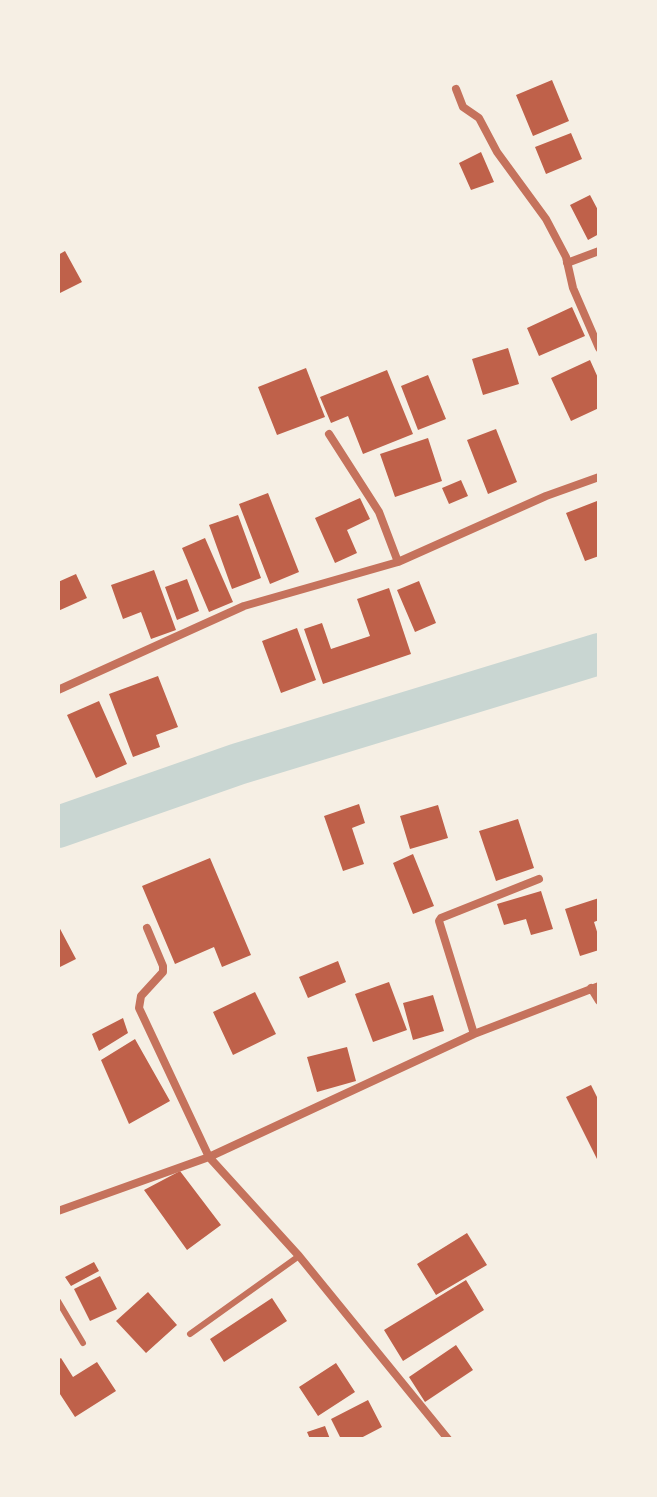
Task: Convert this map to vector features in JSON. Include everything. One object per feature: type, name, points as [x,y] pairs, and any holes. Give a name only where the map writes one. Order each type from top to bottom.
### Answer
[{"type":"street","points":[[456,89],[463,107],[479,118],[497,152],[546,219],[567,263],[573,288],[599,348]]},
{"type":"street","points":[[567,263],[599,251]]},
{"type":"street","points":[[329,434],[379,512],[398,562]]},
{"type":"street","points":[[58,690],[244,606],[398,562],[546,496],[599,477]]},
{"type":"street","points":[[474,1034],[439,921],[539,879]]},
{"type":"street","points":[[147,928],[163,972],[141,996],[139,1008],[209,1157],[299,1256],[448,1439]]},
{"type":"street","points":[[58,1211],[209,1157],[474,1034],[595,987],[599,1001]]},
{"type":"lane","points":[[190,1334],[299,1256]]},
{"type":"lane","points":[[58,1301],[83,1343]]},
{"type":"building","points":[[552,80],[569,121],[533,136],[516,95]]},
{"type":"building","points":[[571,133],[582,159],[546,174],[535,147]]},
{"type":"building","points":[[481,152],[494,182],[471,190],[459,163]]},
{"type":"building","points":[[590,195],[599,212],[599,234],[588,240],[570,205]]},
{"type":"building","points":[[65,251],[82,282],[58,294],[58,255]]},
{"type":"building","points":[[572,307],[585,336],[539,356],[527,328]]},
{"type":"building","points":[[508,348],[519,384],[483,395],[472,359]]},
{"type":"building","points":[[590,360],[599,380],[599,408],[571,421],[551,378]]},
{"type":"building","points":[[306,368],[325,417],[277,435],[258,387]]},
{"type":"building","points":[[387,370],[413,434],[363,454],[348,416],[331,423],[320,397]]},
{"type":"building","points":[[428,375],[446,419],[418,430],[401,386]]},
{"type":"building","points":[[496,429],[517,482],[488,494],[467,440]]},
{"type":"building","points":[[428,438],[442,481],[395,497],[380,454]]},
{"type":"building","points":[[461,480],[468,496],[449,504],[442,488]]},
{"type":"building","points":[[268,493],[299,572],[270,584],[239,504]]},
{"type":"building","points":[[360,498],[370,519],[347,530],[357,553],[335,563],[315,518]]},
{"type":"building","points":[[597,501],[599,556],[585,561],[566,513]]},
{"type":"building","points":[[238,515],[261,578],[232,589],[209,525]]},
{"type":"building","points":[[205,538],[233,602],[209,612],[182,548]]},
{"type":"building","points":[[154,570],[176,630],[151,639],[141,612],[123,619],[111,585]]},
{"type":"building","points":[[76,574],[87,598],[58,611],[58,582]]},
{"type":"building","points":[[187,579],[199,611],[177,620],[165,587]]},
{"type":"building","points":[[419,581],[436,623],[415,632],[397,590]]},
{"type":"building","points":[[389,588],[411,654],[323,684],[304,629],[322,623],[331,649],[370,636],[357,599]]},
{"type":"building","points":[[297,628],[316,680],[281,693],[262,641]]},
{"type":"building","points":[[158,676],[178,727],[156,735],[160,747],[133,757],[109,694]]},
{"type":"building","points":[[99,701],[127,764],[96,778],[67,715]]},
{"type":"building","points":[[359,804],[365,823],[352,828],[364,864],[343,871],[324,816]]},
{"type":"building","points":[[438,805],[448,838],[410,849],[400,816]]},
{"type":"building","points":[[518,819],[534,868],[496,881],[479,831]]},
{"type":"building","points":[[413,854],[434,906],[413,914],[393,863]]},
{"type":"building","points":[[210,858],[251,955],[222,967],[214,947],[175,964],[142,886]]},
{"type":"building","points":[[541,891],[553,929],[531,935],[526,919],[504,925],[497,904]]},
{"type":"building","points":[[599,898],[599,920],[594,922],[599,950],[580,956],[565,909]]},
{"type":"building","points":[[58,925],[76,959],[58,968]]},
{"type":"building","points":[[338,961],[346,982],[308,998],[299,977]]},
{"type":"building","points":[[389,982],[407,1030],[373,1042],[355,994]]},
{"type":"building","points":[[255,992],[276,1034],[233,1055],[213,1012]]},
{"type":"building","points":[[433,995],[444,1031],[413,1040],[403,1003]]},
{"type":"building","points":[[123,1018],[128,1033],[99,1051],[92,1034]]},
{"type":"building","points":[[135,1039],[170,1101],[129,1124],[101,1060]]},
{"type":"building","points":[[347,1047],[356,1081],[317,1092],[307,1057]]},
{"type":"building","points":[[591,1085],[599,1101],[599,1163],[566,1097]]},
{"type":"building","points":[[180,1171],[221,1225],[187,1250],[144,1190]]},
{"type":"building","points":[[467,1233],[487,1265],[436,1295],[417,1264]]},
{"type":"building","points":[[94,1262],[99,1271],[71,1286],[65,1277]]},
{"type":"building","points":[[100,1276],[117,1309],[90,1321],[74,1289]]},
{"type":"building","points":[[466,1280],[484,1310],[403,1361],[384,1330]]},
{"type":"building","points":[[148,1292],[177,1325],[146,1353],[116,1321]]},
{"type":"building","points":[[272,1298],[287,1321],[224,1362],[210,1339]]},
{"type":"building","points":[[456,1345],[473,1370],[425,1402],[409,1377]]},
{"type":"building","points":[[61,1358],[73,1377],[97,1362],[116,1391],[75,1417],[58,1391],[58,1360]]},
{"type":"building","points":[[336,1363],[355,1392],[318,1416],[299,1387]]},
{"type":"building","points":[[368,1400],[382,1427],[359,1439],[341,1439],[331,1419]]},
{"type":"building","points":[[325,1426],[330,1439],[310,1439],[307,1432]]},
{"type":"waterway","points":[[58,827],[238,764],[599,654]]}]
